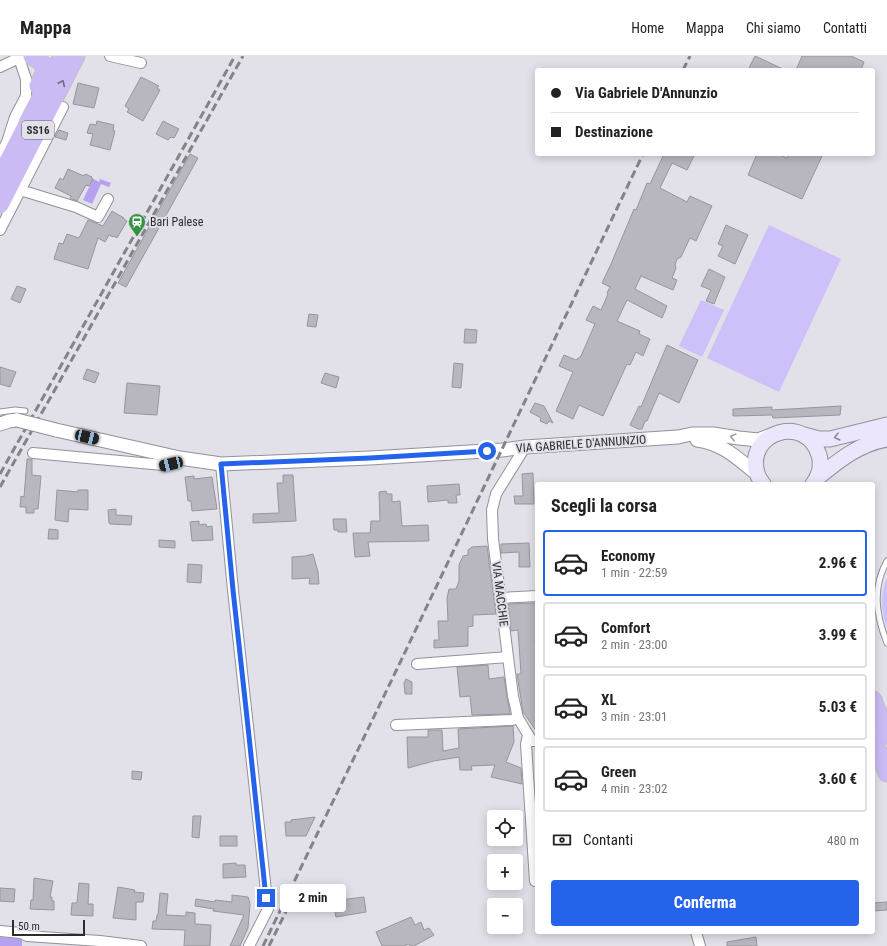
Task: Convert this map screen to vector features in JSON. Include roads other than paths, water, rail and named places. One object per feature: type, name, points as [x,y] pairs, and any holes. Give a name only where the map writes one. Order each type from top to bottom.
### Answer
[{"type":"highway","name":"SS16","points":[[0,177],[6,154],[62,56]]},
{"type":"highway","name":"SS16","points":[[0,205],[76,56]]},
{"type":"highway","points":[[6,154],[44,75],[45,68],[43,63],[25,57]]},
{"type":"highway","points":[[875,705],[887,735]]},
{"type":"highway","points":[[875,743],[887,773]]},
{"type":"main road","points":[[760,479],[755,463],[757,452],[763,442],[771,435],[781,431],[792,431],[819,439],[880,433]]},
{"type":"main road","points":[[814,482],[852,451],[880,433]]},
{"type":"main road","points":[[802,434],[811,440],[817,449],[820,459],[820,469],[814,482]]},
{"type":"street","points":[[110,56],[141,63]]},
{"type":"street","points":[[0,68],[25,57]]},
{"type":"street","points":[[0,230],[63,107]]},
{"type":"street","points":[[20,190],[76,207],[98,217],[108,200]]},
{"type":"street","points":[[0,424],[21,416]]},
{"type":"street","name":"VIA GABRIELE D'ANNUNZIO","points":[[21,416],[56,430],[180,458],[221,464],[502,450],[525,447],[678,437]]},
{"type":"street","points":[[678,437],[692,434],[713,434],[758,440],[771,435]]},
{"type":"street","points":[[678,437],[711,442],[729,451],[760,479]]},
{"type":"street","name":"VIA MACCHIE","points":[[525,447],[496,494],[492,510],[493,539],[500,598],[518,718],[532,741],[535,741]]},
{"type":"street","points":[[33,453],[163,465],[171,464],[180,458]]},
{"type":"street","points":[[221,464],[232,583],[268,909],[249,946]]},
{"type":"street","points":[[500,598],[535,596]]},
{"type":"street","points":[[417,664],[508,657]]},
{"type":"street","points":[[396,725],[512,720],[518,718]]},
{"type":"street","points":[[528,735],[526,744],[535,881]]},
{"type":"street","points":[[0,931],[21,933],[27,936],[59,942],[141,946]]},
{"type":"street","points":[[697,934],[700,946]]},
{"type":"lane","points":[[0,412],[15,410],[21,416]]},
{"type":"lane","points":[[887,561],[878,585],[876,604],[880,624],[887,643]]},
{"type":"railway","points":[[0,474],[235,56]]},
{"type":"railway","points":[[0,487],[243,56]]},
{"type":"railway","points":[[684,68],[690,56]]},
{"type":"railway","points":[[263,946],[642,156]]},
{"type":"railway","points":[[269,946],[298,887]]},
{"type":"place","name":"Bari Palese","points":[[137,237]]}]
